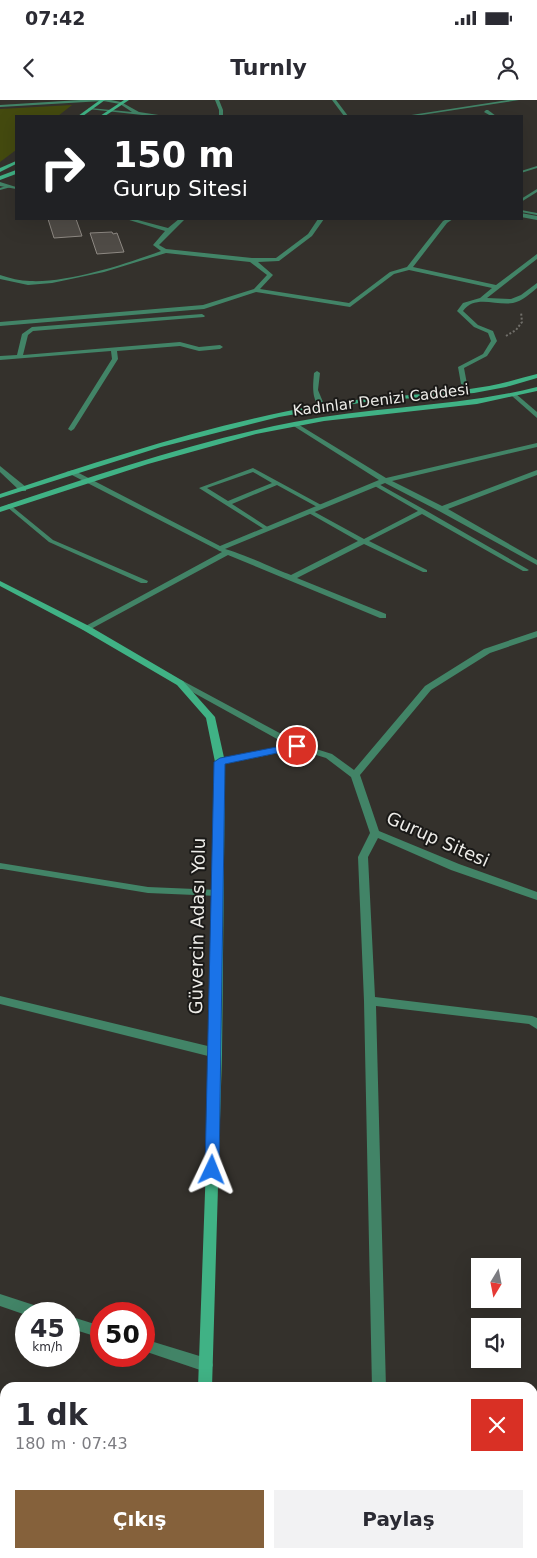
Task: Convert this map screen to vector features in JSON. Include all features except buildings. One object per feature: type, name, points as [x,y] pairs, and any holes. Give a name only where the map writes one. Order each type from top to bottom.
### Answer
[{"type":"main road","points":[[81,115],[103,100]]},
{"type":"main road","points":[[103,115],[127,100]]},
{"type":"main road","points":[[0,170],[15,162]]},
{"type":"main road","points":[[0,178],[15,172]]},
{"type":"main road","name":"Kadınlar Denizi Caddesi","points":[[0,496],[70,472],[176,440],[288,413],[395,397],[500,387],[537,376]]},
{"type":"main road","name":"Kadınlar Denizi Caddesi","points":[[0,510],[86,480],[192,447],[294,424],[350,415],[472,404],[537,389]]},
{"type":"main road","name":"Güvercin Adası Yolu","points":[[0,583],[86,628],[180,683],[210,717],[220,762],[216,1053],[205,1382]]},
{"type":"street","points":[[0,106],[103,100],[121,103],[137,113]]},
{"type":"street","points":[[217,100],[221,115]]},
{"type":"street","points":[[334,100],[345,115]]},
{"type":"street","points":[[469,100],[476,106]]},
{"type":"street","points":[[414,115],[517,100]]},
{"type":"street","points":[[90,109],[154,115]]},
{"type":"street","points":[[486,111],[492,115]]},
{"type":"street","points":[[0,184],[15,188]]},
{"type":"street","points":[[523,215],[537,218]]},
{"type":"street","points":[[133,220],[169,230]]},
{"type":"street","points":[[181,220],[169,230],[156,246],[165,251],[252,260],[277,260],[310,235],[320,220]]},
{"type":"street","points":[[409,268],[448,220]]},
{"type":"street","points":[[0,277],[16,282],[38,283],[76,276],[146,258],[165,251]]},
{"type":"street","points":[[482,299],[537,256]]},
{"type":"street","points":[[252,260],[270,275],[256,290]]},
{"type":"street","points":[[0,324],[204,307],[256,290],[350,305],[392,273],[409,268],[497,287]]},
{"type":"street","points":[[464,384],[461,367],[484,355],[494,342],[491,332],[476,326],[460,311],[465,304],[482,299],[514,301],[522,299],[537,285]]},
{"type":"street","points":[[514,395],[537,416]]},
{"type":"street","points":[[294,424],[385,480],[442,509],[537,563]]},
{"type":"street","points":[[70,472],[220,549],[385,480],[537,445]]},
{"type":"street","points":[[0,468],[23,489]]},
{"type":"street","points":[[442,509],[537,472]]},
{"type":"street","points":[[180,683],[297,746],[329,756],[355,775],[428,688],[487,651],[537,634]]},
{"type":"street","points":[[220,762],[297,746]]},
{"type":"street","name":"Gurup Sitesi","points":[[355,775],[375,833],[455,867],[537,896]]},
{"type":"street","points":[[375,833],[363,857],[370,1001],[379,1382]]},
{"type":"street","points":[[0,1000],[216,1053]]},
{"type":"street","points":[[370,1001],[532,1020],[537,1025]]},
{"type":"street","points":[[0,1300],[15,1305]]},
{"type":"street","points":[[155,1349],[206,1365]]},
{"type":"lane","points":[[523,171],[537,167]]},
{"type":"lane","points":[[0,189],[9,186]]},
{"type":"lane","points":[[523,200],[537,190]]},
{"type":"lane","points":[[523,211],[537,214]]},
{"type":"lane","points":[[20,356],[26,333],[32,329],[202,316]]},
{"type":"lane","points":[[0,358],[180,344],[198,349],[220,347]]},
{"type":"lane","points":[[71,429],[115,359],[114,349]]},
{"type":"lane","points":[[317,373],[315,390],[322,407]]},
{"type":"lane","points":[[267,529],[202,488],[253,470],[321,507]]},
{"type":"lane","points":[[227,504],[277,483]]},
{"type":"lane","points":[[374,484],[525,570]]},
{"type":"lane","points":[[9,506],[52,541],[144,581]]},
{"type":"lane","points":[[292,578],[423,511]]},
{"type":"lane","points":[[309,512],[425,571]]},
{"type":"lane","points":[[220,549],[383,616]]},
{"type":"lane","points":[[86,628],[228,552]]},
{"type":"lane","points":[[2,866],[148,890],[218,893]]},
{"type":"path","points":[[494,342],[516,330],[522,322],[520,308],[514,301]]},
{"type":"green space","points":[[72,105],[59,115],[15,115],[15,151],[0,162],[0,109]]},
{"type":"route","points":[[212,1170],[216,1053],[220,762],[297,746]]}]
